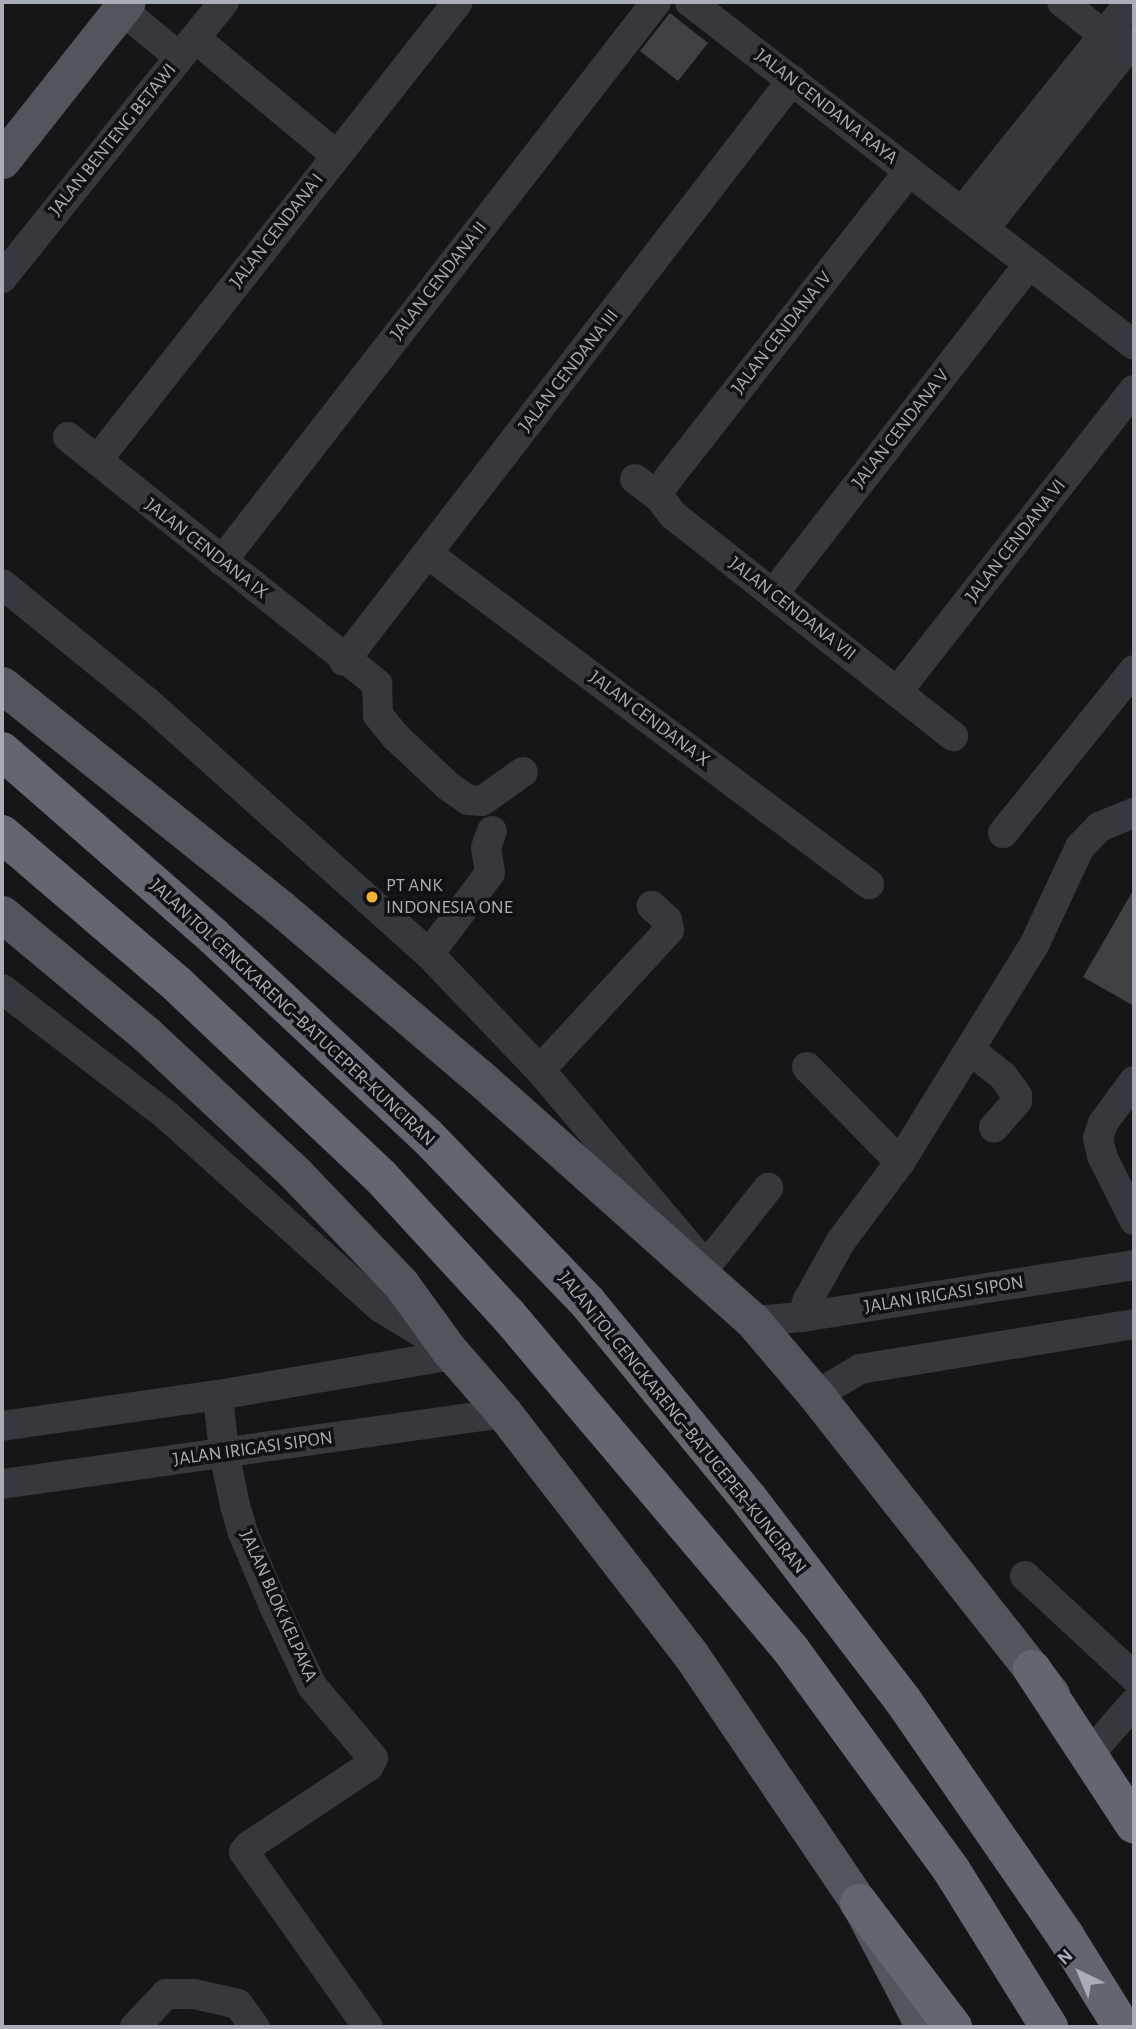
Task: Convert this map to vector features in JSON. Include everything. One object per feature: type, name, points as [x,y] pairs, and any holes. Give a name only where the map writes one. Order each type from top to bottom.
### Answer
[{"type":"highway","name":"JALAN TOL CENGKARENG–BATUCEPER–KUNCIRAN","points":[[2,751],[213,936],[426,1135],[588,1303],[749,1499],[902,1699],[1066,1937],[1122,2027]]},
{"type":"highway","points":[[2,834],[177,984],[382,1177],[508,1315],[702,1541],[791,1650],[952,1871],[1049,2027]]},
{"type":"highway","points":[[1032,1669],[1134,1824]]},
{"type":"highway","points":[[859,1903],[953,2027]]},
{"type":"main road","points":[[2,160],[124,5]]},
{"type":"main road","points":[[2,685],[299,923],[478,1076],[758,1326],[1032,1669],[1134,1803]]},
{"type":"main road","points":[[2,914],[146,1034],[296,1174],[401,1284],[453,1355],[502,1410],[691,1655],[859,1903],[924,2027]]},
{"type":"street","name":"JALAN BENTENG BETAWI","points":[[2,278],[224,2]]},
{"type":"street","name":"JALAN CENDANA I","points":[[99,462],[102,454],[458,2]]},
{"type":"street","name":"JALAN CENDANA II","points":[[222,561],[656,2]]},
{"type":"street","name":"JALAN CENDANA RAYA","points":[[690,2],[1134,345]]},
{"type":"street","points":[[1062,2],[1124,47]]},
{"type":"street","points":[[973,220],[1124,47],[1129,2]]},
{"type":"street","points":[[1129,2],[1134,6]]},
{"type":"street","points":[[124,5],[262,94],[336,155]]},
{"type":"street","name":"JALAN CENDANA III","points":[[344,661],[792,80]]},
{"type":"street","name":"JALAN CENDANA IV","points":[[660,498],[661,489],[670,476],[909,171]]},
{"type":"street","name":"JALAN CENDANA V","points":[[773,594],[1029,264]]},
{"type":"street","name":"JALAN CENDANA VI","points":[[897,692],[1134,390]]},
{"type":"street","name":"JALAN CENDANA IX","points":[[68,437],[344,661],[377,684],[378,715],[396,737],[448,786],[468,800],[482,801],[523,772]]},
{"type":"street","name":"JALAN CENDANA VII","points":[[635,479],[660,498],[673,515],[953,736]]},
{"type":"street","name":"JALAN CENDANA X","points":[[428,554],[869,884]]},
{"type":"street","points":[[2,584],[146,701],[429,954],[540,1070],[758,1326]]},
{"type":"street","points":[[1003,833],[1045,797],[1134,670]]},
{"type":"street","points":[[802,1317],[808,1300],[841,1241],[900,1162],[1035,943],[1080,847],[1099,827],[1134,813]]},
{"type":"street","points":[[429,954],[490,873],[486,848],[492,831]]},
{"type":"street","points":[[540,1070],[669,930],[667,920],[652,906]]},
{"type":"street","points":[[2,989],[166,1115],[380,1307],[453,1355]]},
{"type":"street","points":[[970,1050],[1003,1076],[1017,1095],[1017,1101],[994,1127]]},
{"type":"street","points":[[807,1067],[900,1162]]},
{"type":"street","points":[[1134,1081],[1103,1123],[1098,1138],[1102,1156],[1134,1220]]},
{"type":"street","points":[[706,1266],[768,1188]]},
{"type":"street","name":"JALAN IRIGASI SIPON","points":[[758,1326],[1134,1265]]},
{"type":"street","points":[[808,1386],[860,1369],[1134,1324]]},
{"type":"street","points":[[2,1426],[218,1398],[453,1355]]},
{"type":"street","name":"JALAN BLOK KELPAKA","points":[[218,1398],[223,1451],[243,1533],[301,1668],[312,1686],[373,1758],[369,1766],[250,1845],[244,1852],[368,2027]]},
{"type":"street","name":"JALAN IRIGASI SIPON","points":[[2,1484],[502,1410]]},
{"type":"street","points":[[1024,1576],[1134,1677]]},
{"type":"street","points":[[1093,1750],[1134,1703]]},
{"type":"street","points":[[135,2027],[166,1994],[194,1994],[238,2004],[255,2027]]},
{"type":"building","points":[[670,13],[708,43],[678,81],[640,51]]},
{"type":"building","points":[[1134,889],[1134,1006],[1083,977]]},
{"type":"place","name":"PT ANK INDONESIA ONE","points":[[372,897]]}]
